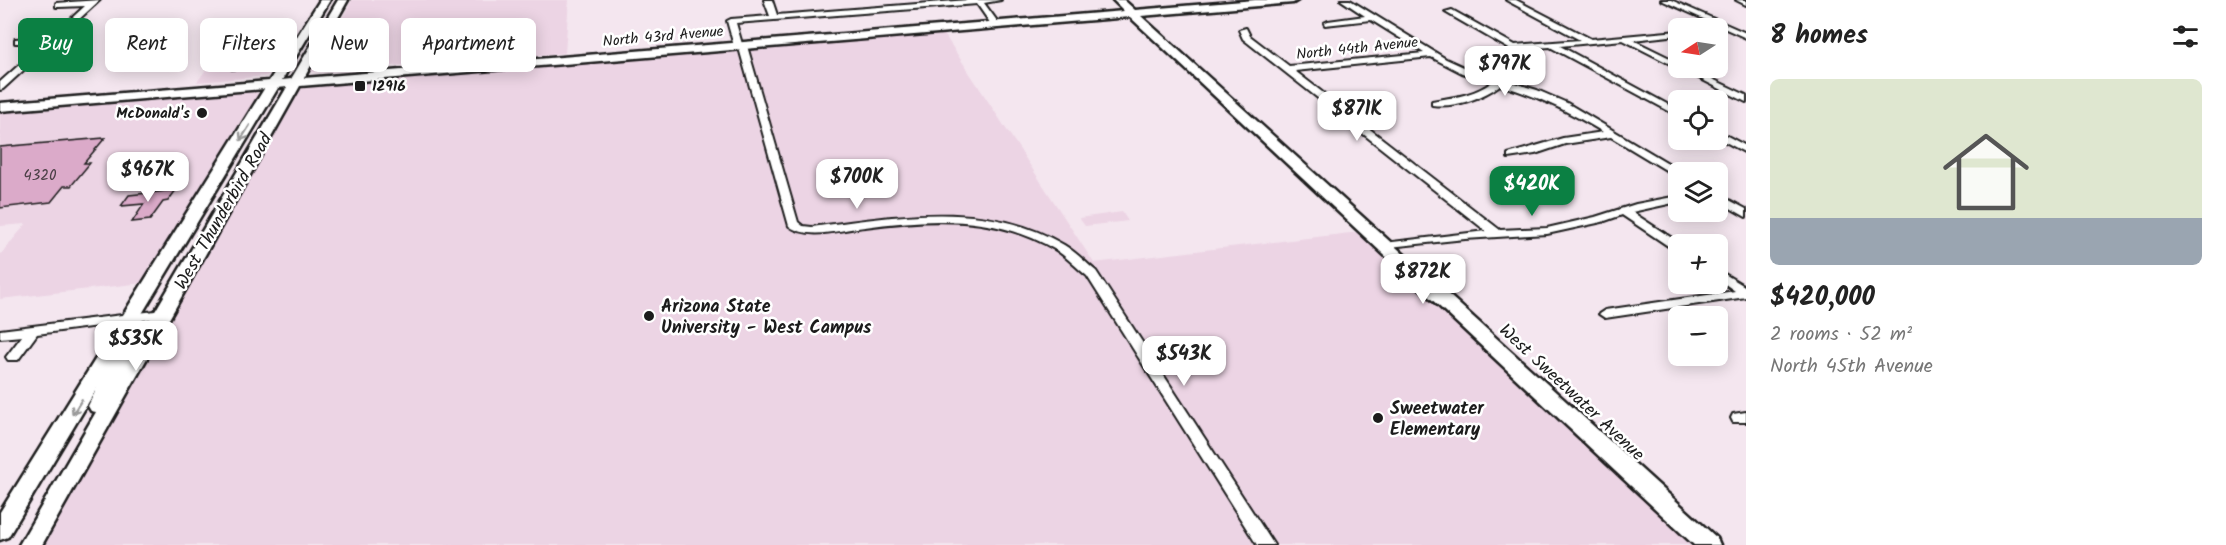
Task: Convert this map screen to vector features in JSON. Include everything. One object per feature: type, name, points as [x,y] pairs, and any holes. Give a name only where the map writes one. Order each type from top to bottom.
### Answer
[{"type":"main road","name":"West Thunderbird Road","points":[[0,531],[325,0]]},
{"type":"main road","name":"West Thunderbird Road","points":[[30,545],[343,0]]},
{"type":"main road","name":"West Sweetwater Avenue","points":[[1118,0],[1709,545]]},
{"type":"main road","name":"North 43rd Avenue","points":[[0,107],[1293,0]]},
{"type":"main road","points":[[190,223],[217,220]]},
{"type":"main road","points":[[91,439],[91,424],[95,412],[135,332],[136,324],[131,318]]},
{"type":"street","points":[[768,0],[774,17]]},
{"type":"street","points":[[855,0],[860,11]]},
{"type":"street","points":[[997,0],[943,2],[731,21],[790,218],[796,227],[812,230],[942,216],[975,218],[1022,230],[1049,242],[1072,256],[1096,280],[1266,545]]},
{"type":"street","points":[[1345,0],[1431,55],[1465,71],[1564,105],[1668,167]]},
{"type":"street","points":[[1510,0],[1590,42]]},
{"type":"street","points":[[1665,0],[1746,36]]},
{"type":"street","points":[[1740,0],[1746,3]]},
{"type":"street","points":[[59,5],[94,1]]},
{"type":"street","points":[[76,18],[94,1]]},
{"type":"street","points":[[979,2],[996,25]]},
{"type":"street","points":[[1449,12],[1514,48],[1668,34]]},
{"type":"street","points":[[1328,23],[1372,17]]},
{"type":"street","points":[[1243,30],[1246,37],[1497,234]]},
{"type":"street","points":[[1625,39],[1668,60]]},
{"type":"street","points":[[1553,46],[1668,108]]},
{"type":"street","name":"North 44th Avenue","points":[[1287,69],[1431,55]]},
{"type":"street","points":[[0,87],[18,71]]},
{"type":"street","points":[[0,79],[11,78]]},
{"type":"street","points":[[1703,78],[1746,99]]},
{"type":"street","points":[[1435,103],[1463,100],[1480,95],[1499,81]]},
{"type":"street","points":[[1512,156],[1526,154],[1563,141],[1613,134]]},
{"type":"street","points":[[1728,140],[1746,150]]},
{"type":"street","points":[[1384,246],[1570,227],[1623,211],[1668,201]]},
{"type":"street","points":[[1728,203],[1746,214]]},
{"type":"street","points":[[1623,211],[1668,241]]},
{"type":"street","points":[[1728,281],[1746,293]]},
{"type":"street","points":[[1605,314],[1746,293]]},
{"type":"street","points":[[0,334],[163,314]]},
{"type":"street","points":[[14,357],[33,330]]},
{"type":"shaded area","points":[[352,0],[569,0],[565,53],[536,55],[536,18],[401,18],[401,65],[389,66],[389,18],[342,18]]},
{"type":"shaded area","name":"Arizona State University - West Campus","points":[[944,34],[1094,263],[1359,232],[1694,545],[39,545],[299,88],[490,72],[536,72],[536,68]]},
{"type":"shaded area","points":[[204,72],[273,72],[266,76],[197,82]]},
{"type":"shaded area","points":[[253,92],[261,94],[253,110],[240,123],[234,133],[234,139],[143,283],[0,299],[0,255],[26,224],[0,226],[0,113]]},
{"type":"shaded area","points":[[1122,212],[1128,221],[1085,226],[1079,218]]},
{"type":"building","points":[[105,138],[84,163],[90,163],[71,186],[64,186],[51,202],[0,208],[0,147]]},
{"type":"building","points":[[176,190],[168,201],[163,202],[150,220],[132,222],[144,204],[121,206],[129,195]]},
{"type":"place","name":"12916","points":[[360,86]]},
{"type":"place","name":"McDonald's","points":[[202,113]]},
{"type":"place","name":"Arizona State University - West Campus","points":[[649,316]]},
{"type":"place","name":"Sweetwater Elementary","points":[[1378,418]]}]
